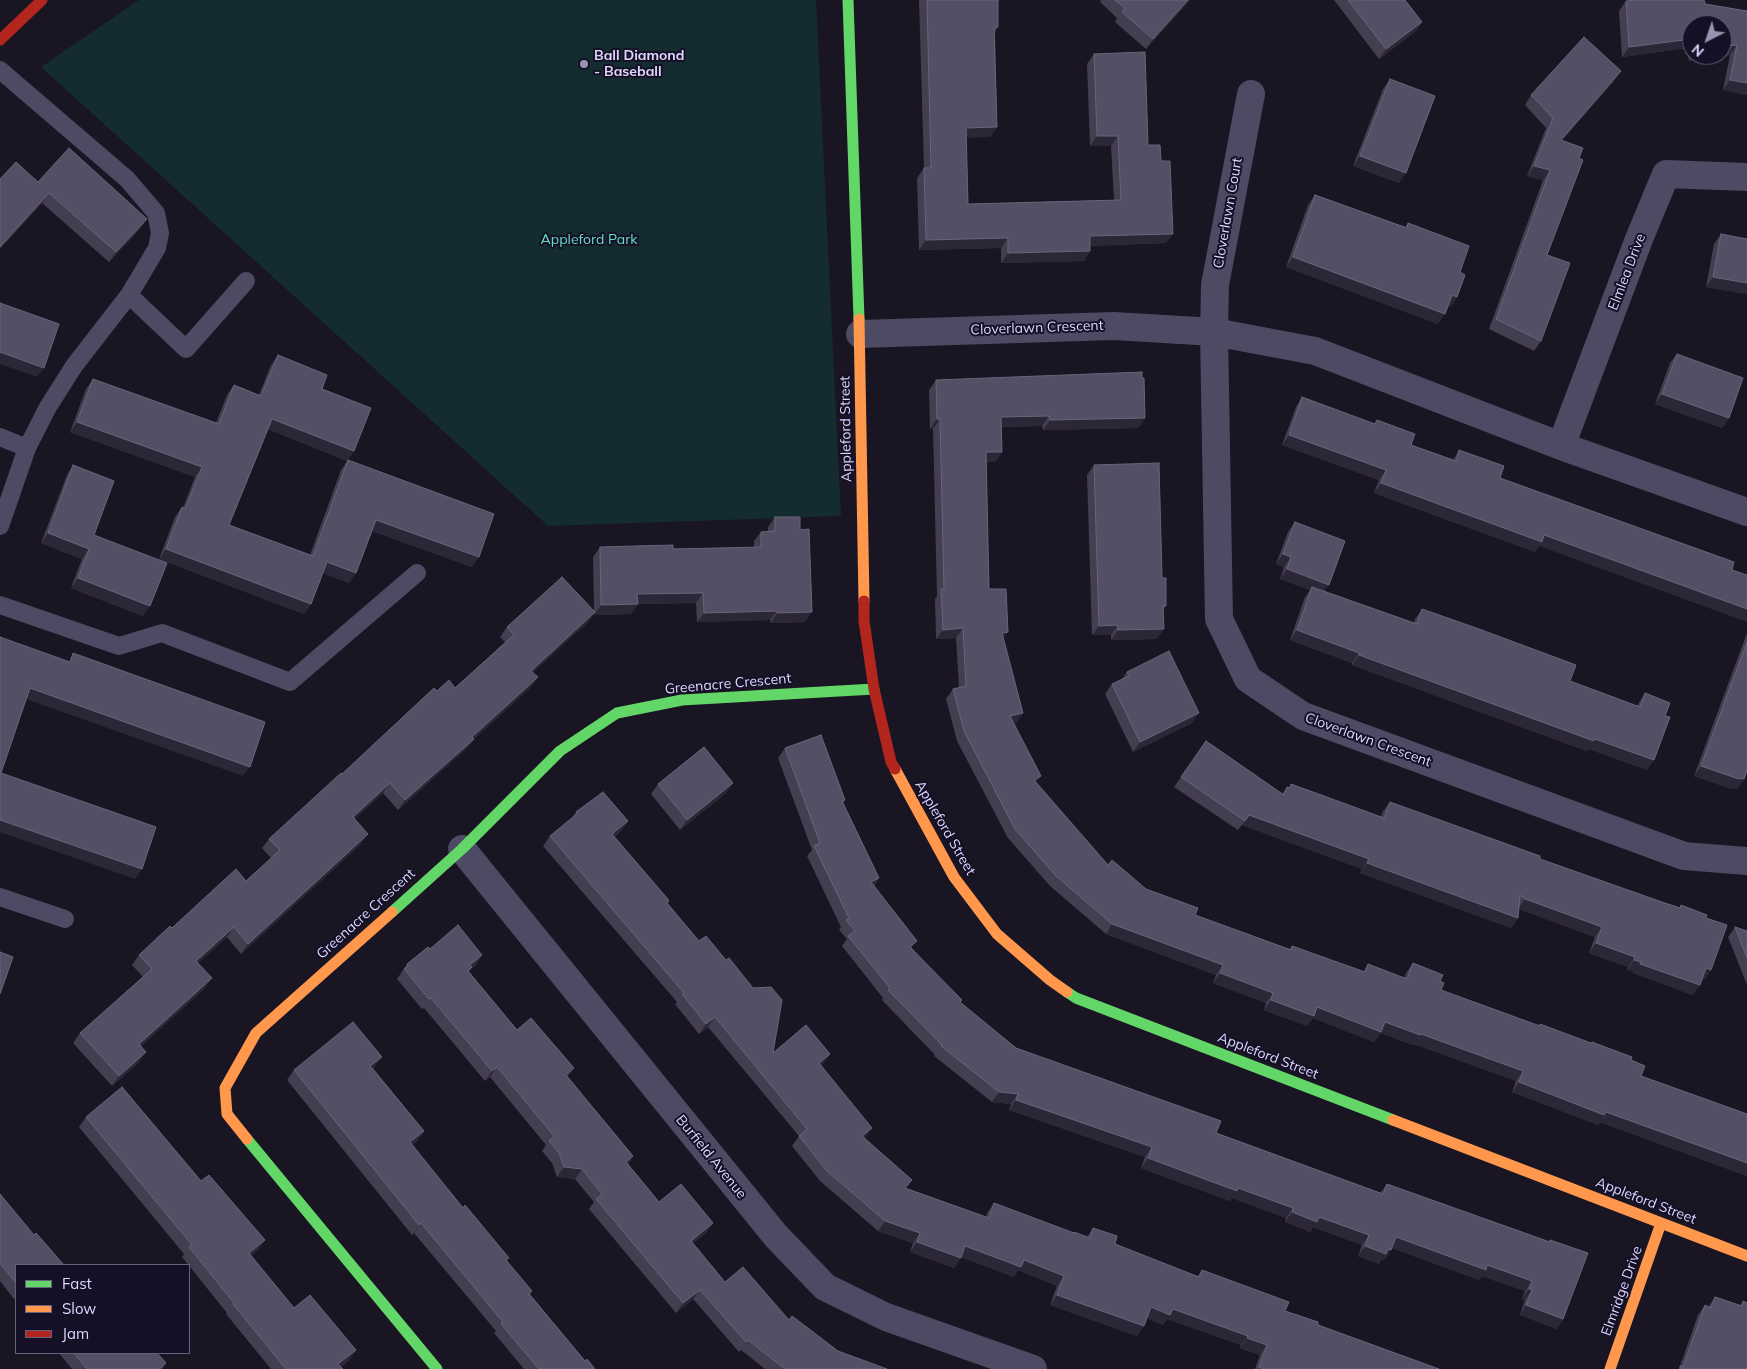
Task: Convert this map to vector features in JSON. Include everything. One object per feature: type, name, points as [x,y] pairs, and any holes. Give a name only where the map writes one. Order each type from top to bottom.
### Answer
[{"type":"street","points":[[0,40],[42,0]]},
{"type":"street","name":"Appleford Street","points":[[848,0],[860,334],[864,621],[874,689],[891,762],[954,877],[998,934],[1050,980],[1076,998],[1747,1256]]},
{"type":"street","name":"Cloverlawn Court","points":[[1214,332],[1215,286],[1250,94]]},
{"type":"street","name":"Elmlea Drive","points":[[1561,446],[1639,239],[1666,174],[1747,178]]},
{"type":"street","name":"Cloverlawn Crescent","points":[[860,334],[1114,326],[1214,332],[1315,351],[1561,446],[1747,512]]},
{"type":"street","name":"Cloverlawn Crescent","points":[[1214,332],[1219,619],[1248,679],[1303,716],[1684,856],[1747,861]]},
{"type":"street","name":"Greenacre Crescent","points":[[437,1369],[227,1114],[225,1088],[256,1033],[462,849],[560,751],[617,713],[682,700],[874,689]]},
{"type":"street","name":"Burfield Avenue","points":[[462,849],[776,1236],[825,1286],[886,1317],[1033,1369]]},
{"type":"street","name":"Elmridge Drive","points":[[1610,1369],[1661,1223]]},
{"type":"lane","points":[[0,70],[127,179],[156,213],[160,233],[158,248],[129,295],[74,366],[48,407],[27,448],[0,526]]},
{"type":"lane","points":[[129,295],[186,349],[246,281]]},
{"type":"lane","points":[[0,437],[27,448]]},
{"type":"lane","points":[[0,605],[120,646],[162,633],[290,682],[417,572]]},
{"type":"lane","points":[[0,897],[65,920]]},
{"type":"green space","name":"Appleford Park","points":[[139,0],[816,0],[841,516],[548,526],[41,67]]},
{"type":"building","points":[[927,0],[998,0],[998,27],[994,27],[997,127],[966,128],[968,204],[1121,200],[1118,136],[1097,136],[1094,54],[1145,52],[1148,145],[1160,145],[1161,161],[1170,161],[1173,234],[1090,236],[1090,251],[1008,253],[1008,238],[926,240],[924,168],[931,168]]},
{"type":"building","points":[[1115,0],[1188,0],[1153,39],[1122,12],[1125,8]]},
{"type":"building","points":[[1348,0],[1405,0],[1422,22],[1386,49]]},
{"type":"building","points":[[1704,0],[1705,4],[1747,11],[1747,83],[1730,80],[1737,45],[1732,46],[1732,15],[1682,15],[1682,40],[1629,47],[1626,1]]},
{"type":"building","points":[[1584,37],[1621,71],[1561,140],[1583,148],[1579,158],[1583,160],[1547,255],[1570,263],[1541,341],[1496,319],[1550,170],[1534,166],[1553,118],[1531,95]]},
{"type":"building","points":[[1390,79],[1435,96],[1406,173],[1360,156]]},
{"type":"building","points":[[69,148],[147,219],[116,252],[49,193],[0,247],[0,179],[16,162],[38,182]]},
{"type":"building","points":[[1315,195],[1407,228],[1408,223],[1469,246],[1460,272],[1465,275],[1457,297],[1452,295],[1445,314],[1293,257]]},
{"type":"building","points":[[1721,234],[1747,239],[1747,283],[1713,277]]},
{"type":"building","points":[[0,303],[59,324],[44,368],[0,352]]},
{"type":"building","points":[[1677,354],[1743,378],[1729,418],[1662,394]]},
{"type":"building","points":[[278,355],[327,375],[322,389],[371,408],[354,451],[272,419],[229,525],[313,556],[348,460],[494,514],[479,557],[376,520],[356,573],[327,562],[311,604],[166,549],[182,507],[185,509],[202,467],[77,422],[93,379],[219,424],[234,385],[261,396]]},
{"type":"building","points":[[1142,372],[1142,378],[1144,378],[1145,418],[1050,420],[1049,416],[1001,417],[1002,452],[986,452],[989,589],[1006,589],[1008,632],[1002,633],[1023,713],[1010,716],[1041,776],[1034,780],[1108,865],[1112,860],[1146,889],[1198,908],[1195,915],[1291,950],[1292,946],[1365,972],[1368,964],[1407,979],[1413,963],[1443,975],[1440,981],[1444,983],[1441,990],[1632,1057],[1631,1060],[1645,1066],[1641,1076],[1747,1114],[1747,1163],[1606,1112],[1604,1115],[1519,1082],[1523,1071],[1421,1034],[1385,1022],[1381,1032],[1317,1007],[1314,1016],[1271,1000],[1273,993],[1220,973],[1223,965],[1112,924],[1056,876],[1015,829],[964,731],[953,689],[966,686],[963,628],[943,630],[941,589],[944,589],[940,419],[937,419],[936,380]]},
{"type":"building","points":[[1302,397],[1375,424],[1377,420],[1415,434],[1411,445],[1456,461],[1459,450],[1504,466],[1500,478],[1734,562],[1732,570],[1747,575],[1747,609],[1544,535],[1542,542],[1381,483],[1386,470],[1289,435]]},
{"type":"building","points":[[1159,463],[1162,578],[1166,578],[1166,606],[1163,606],[1164,629],[1118,630],[1118,625],[1099,626],[1094,465]]},
{"type":"building","points":[[73,465],[114,481],[94,535],[167,563],[150,606],[78,578],[89,549],[48,533]]},
{"type":"building","points":[[775,517],[800,517],[800,530],[809,529],[812,612],[704,613],[703,593],[637,594],[638,604],[601,605],[600,547],[673,545],[673,549],[761,547],[761,532],[775,531]]},
{"type":"building","points":[[1295,522],[1345,541],[1329,585],[1287,569],[1291,557],[1283,554]]},
{"type":"building","points":[[562,577],[595,612],[531,671],[538,677],[472,737],[474,739],[405,800],[390,783],[353,817],[368,834],[248,944],[234,927],[196,961],[212,978],[139,1044],[146,1052],[119,1076],[80,1033],[152,969],[139,955],[170,926],[172,928],[236,869],[246,881],[280,850],[269,839],[434,688],[437,691],[449,680],[455,688],[514,635],[507,627]]},
{"type":"building","points":[[1312,587],[1417,624],[1422,609],[1479,629],[1576,665],[1570,681],[1640,707],[1645,693],[1670,703],[1665,716],[1670,717],[1654,760],[1595,739],[1594,741],[1359,655],[1359,653],[1297,630]]},
{"type":"building","points":[[0,637],[70,662],[73,653],[265,722],[250,767],[30,688],[1,773],[156,827],[142,869],[0,820]]},
{"type":"building","points":[[1747,642],[1747,771],[1744,779],[1739,779],[1701,766]]},
{"type":"building","points":[[1169,651],[1199,713],[1140,742],[1112,684],[1129,676],[1127,672]]},
{"type":"building","points":[[821,735],[845,800],[842,801],[879,878],[871,882],[917,941],[910,947],[962,1000],[960,1002],[1016,1048],[1221,1121],[1216,1133],[1383,1194],[1387,1184],[1550,1242],[1550,1240],[1588,1253],[1563,1319],[1526,1305],[1532,1290],[1529,1289],[1532,1281],[1487,1265],[1486,1270],[1396,1237],[1391,1250],[1388,1249],[1386,1254],[1365,1246],[1369,1235],[1319,1217],[1317,1222],[1292,1212],[1293,1208],[1238,1188],[1237,1191],[1148,1158],[1152,1147],[1016,1100],[1018,1094],[999,1092],[941,1046],[888,990],[890,988],[848,936],[855,931],[846,920],[849,918],[814,846],[820,843],[785,748]]},
{"type":"building","points":[[1206,741],[1284,795],[1287,787],[1290,788],[1291,784],[1384,818],[1390,802],[1540,856],[1540,859],[1662,902],[1680,908],[1681,905],[1707,915],[1706,918],[1727,925],[1711,970],[1706,968],[1700,985],[1640,964],[1641,962],[1634,960],[1635,957],[1596,943],[1602,927],[1525,899],[1520,895],[1518,918],[1367,863],[1369,859],[1249,815],[1245,821],[1181,777]]},
{"type":"building","points":[[704,747],[733,783],[687,820],[658,784]]},
{"type":"building","points":[[603,792],[628,821],[612,834],[667,898],[669,901],[667,903],[699,941],[706,936],[726,960],[729,958],[753,988],[771,987],[782,1000],[773,1053],[806,1025],[830,1054],[819,1063],[872,1128],[862,1136],[912,1180],[905,1188],[989,1218],[994,1203],[1090,1238],[1093,1228],[1117,1236],[1115,1244],[1199,1277],[1202,1270],[1289,1302],[1285,1311],[1439,1369],[1264,1369],[1259,1367],[1267,1345],[1247,1338],[1248,1336],[1173,1309],[1170,1315],[1151,1307],[1144,1326],[1057,1295],[1064,1276],[1024,1260],[1021,1267],[965,1246],[961,1258],[917,1242],[920,1233],[885,1221],[827,1171],[799,1136],[807,1129],[715,1017],[706,1024],[682,994],[684,993],[550,836],[578,813],[576,812]]},
{"type":"building","points":[[458,925],[482,955],[470,965],[472,967],[468,971],[517,1030],[531,1018],[574,1068],[566,1075],[633,1156],[626,1162],[659,1202],[681,1184],[713,1223],[691,1241],[725,1282],[743,1267],[789,1320],[792,1316],[838,1351],[887,1369],[785,1369],[748,1340],[746,1342],[700,1290],[683,1303],[596,1199],[602,1194],[582,1169],[564,1167],[559,1153],[549,1141],[554,1136],[497,1067],[492,1071],[404,969],[408,966],[407,964],[428,947],[430,949]]},
{"type":"building","points":[[1735,927],[1747,931],[1747,958]]},
{"type":"building","points":[[0,952],[13,957],[0,994]]},
{"type":"building","points":[[353,1022],[382,1057],[370,1066],[424,1131],[410,1142],[463,1208],[465,1205],[509,1258],[506,1260],[532,1291],[529,1294],[585,1361],[587,1359],[595,1369],[539,1369],[501,1324],[503,1322],[421,1223],[419,1225],[294,1070]]},
{"type":"building","points":[[122,1087],[201,1181],[209,1175],[265,1240],[249,1253],[294,1308],[310,1295],[356,1350],[338,1364],[343,1369],[286,1369],[189,1247],[192,1245],[86,1117]]},
{"type":"building","points":[[0,1194],[34,1235],[36,1233],[63,1264],[15,1264],[15,1282],[0,1263]]},
{"type":"building","points":[[1715,1297],[1742,1306],[1743,1301],[1747,1303],[1747,1369],[1680,1369],[1680,1366],[1683,1367],[1705,1305],[1711,1308]]},
{"type":"building","points":[[75,1354],[158,1354],[166,1363],[159,1369],[87,1369]]},
{"type":"traffic: fast","points":[[848,0],[859,319]]},
{"type":"traffic: fast","points":[[392,912],[462,849],[560,751],[617,713],[682,700],[874,689]]},
{"type":"traffic: fast","points":[[1067,992],[1076,998],[1393,1120]]},
{"type":"traffic: fast","points":[[247,1139],[437,1369]]},
{"type":"traffic: slow","points":[[859,319],[864,601]]},
{"type":"traffic: slow","points":[[895,769],[954,877],[997,934],[1050,980],[1067,992]]},
{"type":"traffic: slow","points":[[247,1139],[227,1114],[225,1088],[256,1033],[392,912]]},
{"type":"traffic: slow","points":[[1393,1120],[1747,1256]]},
{"type":"traffic: slow","points":[[1610,1369],[1661,1223]]},
{"type":"traffic: jam","points":[[0,40],[42,0]]},
{"type":"traffic: jam","points":[[864,601],[864,621],[874,689],[891,762],[895,769]]},
{"type":"place","name":"Ball Diamond - Baseball","points":[[584,64]]}]
